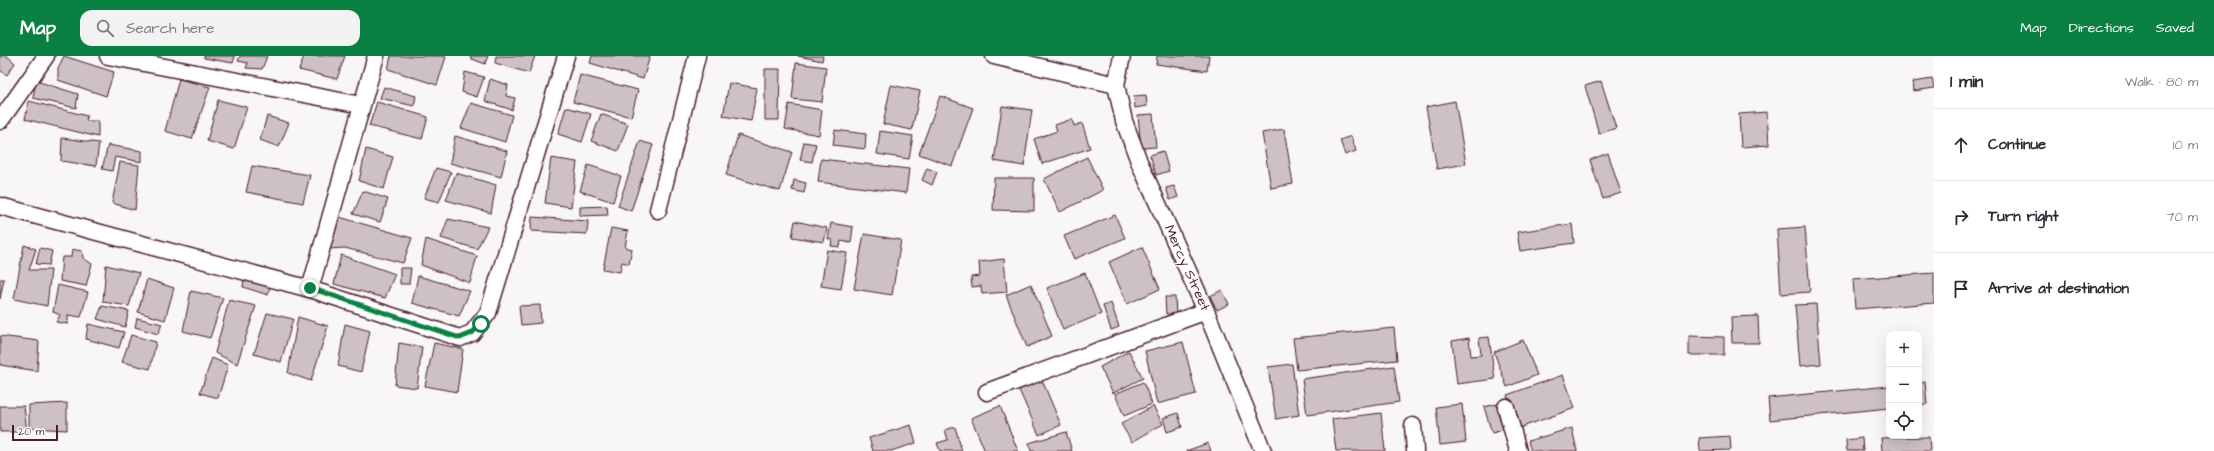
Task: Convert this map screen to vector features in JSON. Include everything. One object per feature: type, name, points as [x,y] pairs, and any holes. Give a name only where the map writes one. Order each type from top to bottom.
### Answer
[{"type":"street","points":[[0,121],[46,56]]},
{"type":"street","points":[[108,56],[361,105]]},
{"type":"street","points":[[310,288],[376,56]]},
{"type":"street","points":[[0,206],[310,288],[460,338],[472,333],[488,313],[566,56]]},
{"type":"street","points":[[658,210],[697,56]]},
{"type":"street","points":[[994,56],[1116,85],[1122,56]]},
{"type":"street","name":"Mercy Street","points":[[1116,85],[1124,122],[1140,164],[1206,311],[1263,451]]},
{"type":"street","points":[[987,392],[1206,311]]},
{"type":"street","points":[[1506,407],[1518,451]]},
{"type":"street","points":[[1413,426],[1415,451]]},
{"type":"building","points":[[0,56],[7,56],[15,63],[7,75],[0,70]]},
{"type":"building","points":[[64,56],[114,72],[106,96],[58,80],[58,68]]},
{"type":"building","points":[[204,56],[235,56],[233,63],[204,58]]},
{"type":"building","points":[[240,56],[267,56],[262,69],[246,68],[248,63],[238,61]]},
{"type":"building","points":[[304,56],[345,56],[337,79],[299,70]]},
{"type":"building","points":[[391,56],[446,57],[437,85],[388,69]]},
{"type":"building","points":[[471,56],[488,56],[485,64],[470,58]]},
{"type":"building","points":[[496,56],[535,56],[529,73],[495,63]]},
{"type":"building","points":[[592,56],[650,56],[643,79],[590,63]]},
{"type":"building","points":[[798,56],[823,56],[822,61]]},
{"type":"building","points":[[1157,56],[1209,56],[1207,71],[1156,64]]},
{"type":"building","points":[[796,63],[826,67],[822,102],[792,99]]},
{"type":"building","points":[[765,69],[780,69],[779,120],[765,120]]},
{"type":"building","points":[[465,72],[484,77],[477,97],[462,92]]},
{"type":"building","points":[[580,75],[638,90],[631,117],[573,102]]},
{"type":"building","points":[[179,79],[210,87],[192,139],[165,131]]},
{"type":"building","points":[[490,79],[508,85],[506,96],[515,98],[512,110],[485,101]]},
{"type":"building","points":[[1932,79],[1934,88],[1914,91],[1913,82]]},
{"type":"building","points":[[36,81],[78,94],[76,108],[33,98]]},
{"type":"building","points":[[1601,81],[1616,128],[1599,134],[1585,86]]},
{"type":"building","points":[[729,83],[757,88],[751,121],[723,116]]},
{"type":"building","points":[[891,85],[920,91],[912,130],[883,124]]},
{"type":"building","points":[[384,87],[416,96],[414,106],[380,98]]},
{"type":"building","points":[[1146,95],[1147,106],[1135,108],[1134,96]]},
{"type":"building","points":[[940,96],[973,108],[952,166],[919,154]]},
{"type":"building","points":[[218,100],[247,107],[234,149],[207,141]]},
{"type":"building","points":[[29,101],[87,116],[86,121],[98,121],[98,137],[25,119]]},
{"type":"building","points":[[1455,101],[1466,164],[1437,169],[1426,107]]},
{"type":"building","points":[[377,102],[428,117],[422,139],[369,126]]},
{"type":"building","points":[[471,103],[512,115],[505,142],[461,128]]},
{"type":"building","points":[[789,104],[822,110],[819,135],[785,129]]},
{"type":"building","points":[[1002,106],[1032,110],[1024,166],[994,161]]},
{"type":"building","points":[[566,107],[591,114],[582,142],[558,134]]},
{"type":"building","points":[[1767,112],[1769,145],[1741,147],[1739,114]]},
{"type":"building","points":[[601,114],[628,124],[618,151],[591,141]]},
{"type":"building","points":[[1153,114],[1156,147],[1141,148],[1138,115]]},
{"type":"building","points":[[267,116],[289,123],[279,147],[260,140]]},
{"type":"building","points":[[1072,119],[1074,126],[1082,123],[1090,148],[1042,164],[1034,139],[1057,131],[1055,125]]},
{"type":"building","points":[[1284,129],[1293,184],[1271,188],[1262,133]]},
{"type":"building","points":[[835,130],[866,134],[865,149],[833,145]]},
{"type":"building","points":[[880,131],[913,136],[909,159],[877,154]]},
{"type":"building","points":[[738,135],[792,152],[780,191],[726,175]]},
{"type":"building","points":[[455,136],[507,151],[501,177],[450,163]]},
{"type":"building","points":[[1351,136],[1356,151],[1345,155],[1340,140]]},
{"type":"building","points":[[62,138],[99,143],[96,166],[61,161]]},
{"type":"building","points":[[640,141],[653,145],[631,211],[618,206]]},
{"type":"building","points":[[804,142],[816,144],[812,162],[800,160]]},
{"type":"building","points":[[108,145],[142,151],[142,162],[115,157],[112,171],[102,169]]},
{"type":"building","points":[[366,149],[393,157],[384,189],[359,181]]},
{"type":"building","points":[[1163,151],[1169,171],[1156,175],[1150,155]]},
{"type":"building","points":[[1608,153],[1621,193],[1603,199],[1590,160]]},
{"type":"building","points":[[1087,157],[1103,190],[1060,212],[1044,179]]},
{"type":"building","points":[[551,158],[577,162],[571,207],[545,203]]},
{"type":"building","points":[[821,159],[909,169],[906,193],[818,182]]},
{"type":"building","points":[[120,162],[139,165],[135,210],[112,203]]},
{"type":"building","points":[[588,165],[621,176],[613,202],[580,191]]},
{"type":"building","points":[[252,166],[310,175],[303,203],[246,192]]},
{"type":"building","points":[[436,168],[451,172],[439,202],[424,198]]},
{"type":"building","points":[[927,168],[937,172],[932,185],[922,180]]},
{"type":"building","points":[[456,173],[496,185],[491,213],[446,200]]},
{"type":"building","points":[[994,178],[1034,178],[1034,211],[993,210]]},
{"type":"building","points":[[794,180],[806,183],[804,193],[792,190]]},
{"type":"building","points":[[1174,186],[1178,197],[1170,200],[1166,188]]},
{"type":"building","points":[[363,191],[388,199],[380,222],[353,214]]},
{"type":"building","points":[[607,206],[608,215],[580,216],[580,207]]},
{"type":"building","points":[[1115,215],[1125,238],[1074,259],[1064,236]]},
{"type":"building","points":[[339,217],[412,238],[403,263],[345,248],[329,249]]},
{"type":"building","points":[[532,217],[588,221],[587,234],[531,231]]},
{"type":"building","points":[[448,219],[488,227],[477,249],[441,238]]},
{"type":"building","points":[[795,221],[827,228],[824,242],[792,237]]},
{"type":"building","points":[[831,223],[853,227],[851,243],[841,241],[840,247],[831,246],[832,240],[828,239]]},
{"type":"building","points":[[1572,224],[1574,243],[1520,251],[1517,232]]},
{"type":"building","points":[[1805,227],[1810,292],[1781,294],[1777,229]]},
{"type":"building","points":[[611,228],[628,231],[625,247],[632,249],[629,264],[622,262],[620,272],[603,269]]},
{"type":"building","points":[[864,234],[901,240],[892,295],[854,289]]},
{"type":"building","points":[[426,239],[477,256],[470,283],[421,265]]},
{"type":"building","points":[[24,245],[36,249],[29,270],[51,270],[47,306],[14,299]]},
{"type":"building","points":[[1142,247],[1160,289],[1127,304],[1109,262]]},
{"type":"building","points":[[40,248],[52,251],[49,265],[36,264]]},
{"type":"building","points":[[72,249],[82,251],[83,258],[92,264],[86,286],[60,281],[62,257],[71,257]]},
{"type":"building","points":[[827,250],[847,253],[841,289],[821,286]]},
{"type":"building","points":[[341,255],[395,274],[385,298],[334,284]]},
{"type":"building","points":[[1004,259],[1007,292],[982,294],[981,286],[972,287],[971,277],[980,276],[979,262]]},
{"type":"building","points":[[106,265],[139,273],[129,306],[103,302]]},
{"type":"building","points":[[400,268],[411,268],[409,284],[400,284]]},
{"type":"building","points":[[1085,273],[1101,314],[1063,330],[1047,288]]},
{"type":"building","points":[[1934,273],[1934,303],[1855,309],[1853,279]]},
{"type":"building","points":[[418,276],[470,291],[459,316],[412,303]]},
{"type":"building","points":[[0,279],[4,279],[0,299]]},
{"type":"building","points":[[147,279],[174,288],[165,320],[138,312]]},
{"type":"building","points":[[244,279],[270,286],[268,295],[243,287]]},
{"type":"building","points":[[1031,284],[1052,336],[1027,347],[1006,295]]},
{"type":"building","points":[[58,285],[88,292],[81,317],[68,315],[68,324],[56,322],[60,315],[53,312]]},
{"type":"building","points":[[1222,290],[1229,304],[1217,310],[1210,296]]},
{"type":"building","points":[[191,291],[223,298],[210,338],[183,331]]},
{"type":"building","points":[[1165,297],[1175,297],[1176,314],[1166,314]]},
{"type":"building","points":[[229,300],[256,306],[237,364],[215,353]]},
{"type":"building","points":[[1111,303],[1119,327],[1111,330],[1103,306]]},
{"type":"building","points":[[1816,304],[1821,364],[1800,366],[1795,305]]},
{"type":"building","points":[[540,305],[541,323],[521,325],[519,306]]},
{"type":"building","points":[[102,306],[129,311],[125,327],[97,319]]},
{"type":"building","points":[[267,313],[293,319],[281,362],[254,354]]},
{"type":"building","points":[[1758,316],[1759,343],[1732,343],[1731,317]]},
{"type":"building","points":[[298,317],[328,326],[311,381],[288,373]]},
{"type":"building","points":[[137,318],[162,324],[158,334],[135,327]]},
{"type":"building","points":[[88,324],[124,332],[119,348],[86,339]]},
{"type":"building","points":[[345,324],[370,331],[361,372],[338,366]]},
{"type":"building","points":[[1394,328],[1397,360],[1297,370],[1293,338]]},
{"type":"building","points":[[131,335],[156,342],[150,369],[122,362]]},
{"type":"building","points":[[0,336],[39,341],[37,371],[0,365]]},
{"type":"building","points":[[1689,336],[1724,337],[1724,355],[1689,355]]},
{"type":"building","points":[[1489,337],[1495,379],[1457,384],[1452,341],[1469,338],[1471,356],[1481,355],[1479,338]]},
{"type":"building","points":[[1523,340],[1537,375],[1507,387],[1494,352]]},
{"type":"building","points":[[1183,342],[1196,394],[1157,404],[1145,351]]},
{"type":"building","points":[[399,343],[422,347],[417,388],[395,385]]},
{"type":"building","points":[[434,343],[463,349],[457,392],[425,386]]},
{"type":"building","points":[[1129,351],[1143,378],[1113,393],[1100,367]]},
{"type":"building","points":[[212,358],[228,365],[218,398],[200,393]]},
{"type":"building","points":[[1292,364],[1299,415],[1276,419],[1268,367]]},
{"type":"building","points":[[1394,366],[1399,402],[1307,415],[1302,379]]},
{"type":"building","points":[[1563,375],[1575,408],[1519,428],[1507,395]]},
{"type":"building","points":[[1042,380],[1061,425],[1039,435],[1019,390]]},
{"type":"building","points":[[1143,382],[1152,404],[1124,416],[1115,394]]},
{"type":"building","points":[[1922,382],[1925,382],[1927,404],[1922,405],[1922,403]]},
{"type":"building","points":[[1886,386],[1886,408],[1770,420],[1768,398]]},
{"type":"building","points":[[67,403],[67,430],[29,428],[29,405]]},
{"type":"building","points":[[1462,404],[1466,442],[1440,445],[1436,407]]},
{"type":"building","points":[[1496,404],[1503,430],[1492,433],[1484,407]]},
{"type":"building","points":[[0,406],[24,406],[27,432],[0,432]]},
{"type":"building","points":[[1000,406],[1018,451],[985,451],[971,418]]},
{"type":"building","points":[[1153,406],[1163,424],[1132,442],[1121,424]]},
{"type":"building","points":[[1178,413],[1182,427],[1167,432],[1163,418]]},
{"type":"building","points":[[1381,413],[1385,451],[1336,451],[1332,419]]},
{"type":"building","points":[[911,425],[916,443],[891,451],[873,451],[869,438]]},
{"type":"building","points":[[955,427],[962,451],[940,451],[937,443],[948,440],[945,430]]},
{"type":"building","points":[[1572,428],[1577,451],[1531,451],[1528,441]]},
{"type":"building","points":[[1066,432],[1072,451],[1031,451],[1029,443]]},
{"type":"building","points":[[1730,436],[1731,450],[1700,451],[1699,438]]},
{"type":"building","points":[[1922,437],[1929,437],[1930,451],[1882,451],[1881,438],[1922,439]]},
{"type":"building","points":[[1862,438],[1863,451],[1847,451],[1846,440]]},
{"type":"building","points":[[1208,443],[1211,451],[1186,451]]},
{"type":"route","points":[[310,288],[460,338],[472,333],[481,324]]}]
